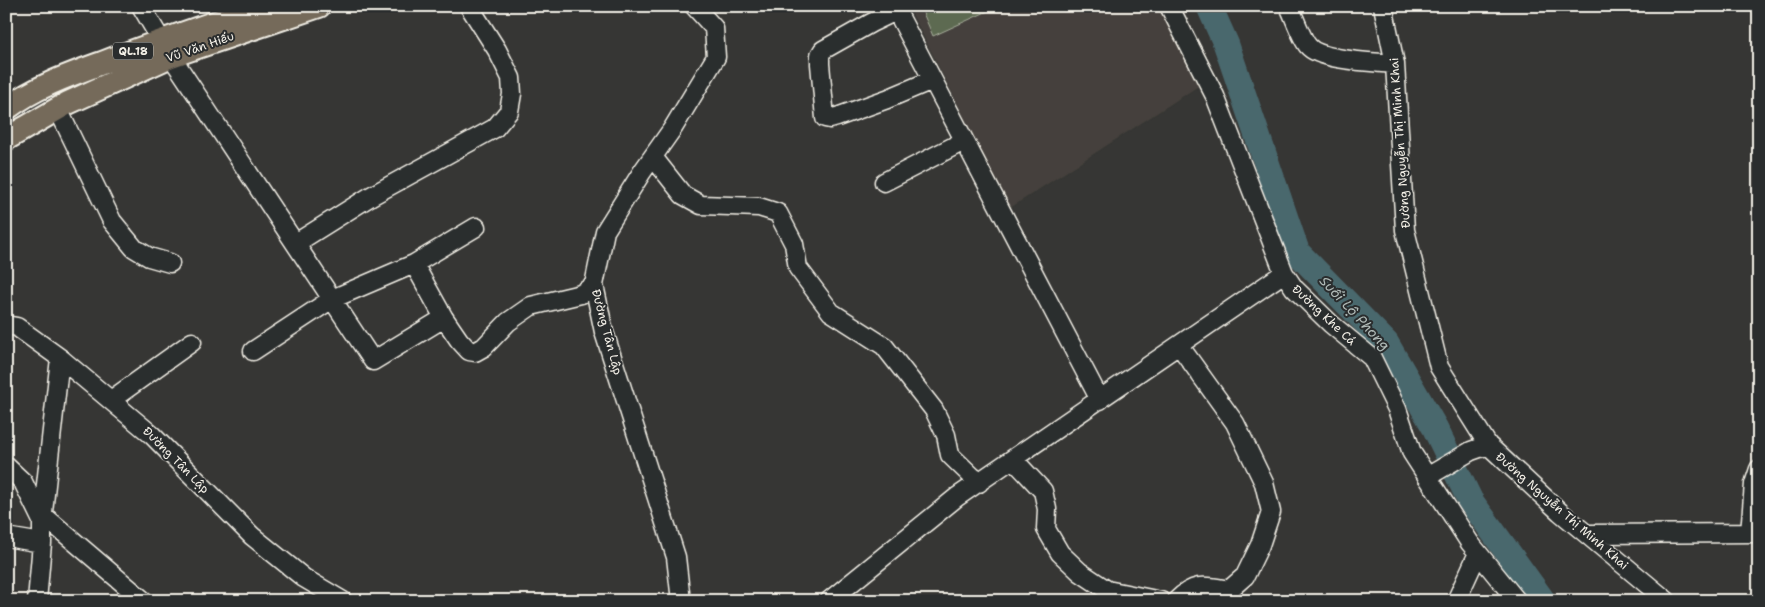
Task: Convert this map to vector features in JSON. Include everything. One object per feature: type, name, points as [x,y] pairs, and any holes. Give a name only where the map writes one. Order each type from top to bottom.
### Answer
[{"type":"main road","name":"Vũ Văn Hiếu","points":[[6,139],[166,48],[264,6]]},
{"type":"main road","name":"Vũ Văn Hiếu","points":[[6,108],[52,82],[319,6]]},
{"type":"street","points":[[141,6],[166,48],[373,360],[444,318]]},
{"type":"street","points":[[296,243],[371,196],[495,128],[509,111],[512,78],[469,6]]},
{"type":"street","name":"Đường Tân Lập","points":[[681,601],[676,557],[604,332],[594,285],[605,231],[673,128],[716,57],[714,28],[694,6]]},
{"type":"street","name":"Đường Khe Cá","points":[[1169,6],[1215,96],[1284,274],[1300,294],[1331,324],[1372,358],[1397,409],[1412,453],[1435,473],[1470,543],[1517,601]]},
{"type":"street","points":[[1289,6],[1308,46],[1326,56],[1395,64]]},
{"type":"street","name":"Đường Nguyễn Thị Minh Khai","points":[[1383,6],[1395,64],[1405,230],[1439,367],[1488,445],[1560,512],[1667,601]]},
{"type":"street","points":[[932,80],[878,102],[830,119],[825,118],[820,55],[823,50],[895,9],[1100,400]]},
{"type":"street","points":[[58,109],[112,222],[134,248],[149,257],[170,263]]},
{"type":"street","points":[[884,182],[964,142]]},
{"type":"street","points":[[653,157],[683,195],[701,205],[760,208],[778,213],[794,244],[798,268],[831,312],[884,346],[934,410],[946,435],[950,455],[979,483]]},
{"type":"street","points":[[253,351],[332,299],[414,264],[476,227]]},
{"type":"street","points":[[414,264],[444,318],[464,346],[469,351],[475,352],[484,347],[514,317],[531,306],[581,294],[594,285]]},
{"type":"street","points":[[829,601],[957,497],[1284,274]]},
{"type":"street","name":"Đường Tân Lập","points":[[6,325],[17,327],[60,358],[152,435],[252,536],[304,578],[343,601]]},
{"type":"street","points":[[111,400],[192,342]]},
{"type":"street","points":[[1179,345],[1235,423],[1264,483],[1271,512],[1260,545],[1245,576],[1229,590],[1204,585],[1186,591],[1180,600]]},
{"type":"street","points":[[37,601],[42,543],[42,518],[60,358]]},
{"type":"street","points":[[1435,473],[1472,451],[1488,445]]},
{"type":"street","points":[[1013,459],[1043,491],[1048,509],[1046,529],[1060,553],[1080,572],[1121,597],[1161,601]]},
{"type":"street","points":[[6,466],[23,482],[42,518],[144,601]]},
{"type":"street","points":[[1588,534],[1754,533],[1754,484],[1759,469]]},
{"type":"street","points":[[6,537],[42,543]]},
{"type":"street","points":[[1456,601],[1478,553]]},
{"type":"shaded area","points":[[908,6],[1157,6],[1181,46],[1200,85],[1010,208]]},
{"type":"green space","points":[[920,6],[999,6],[933,36]]},
{"type":"waterway","name":"Suối Lộ Phong","points":[[1209,6],[1226,44],[1297,252],[1386,343],[1435,428],[1470,500],[1543,601]]}]
